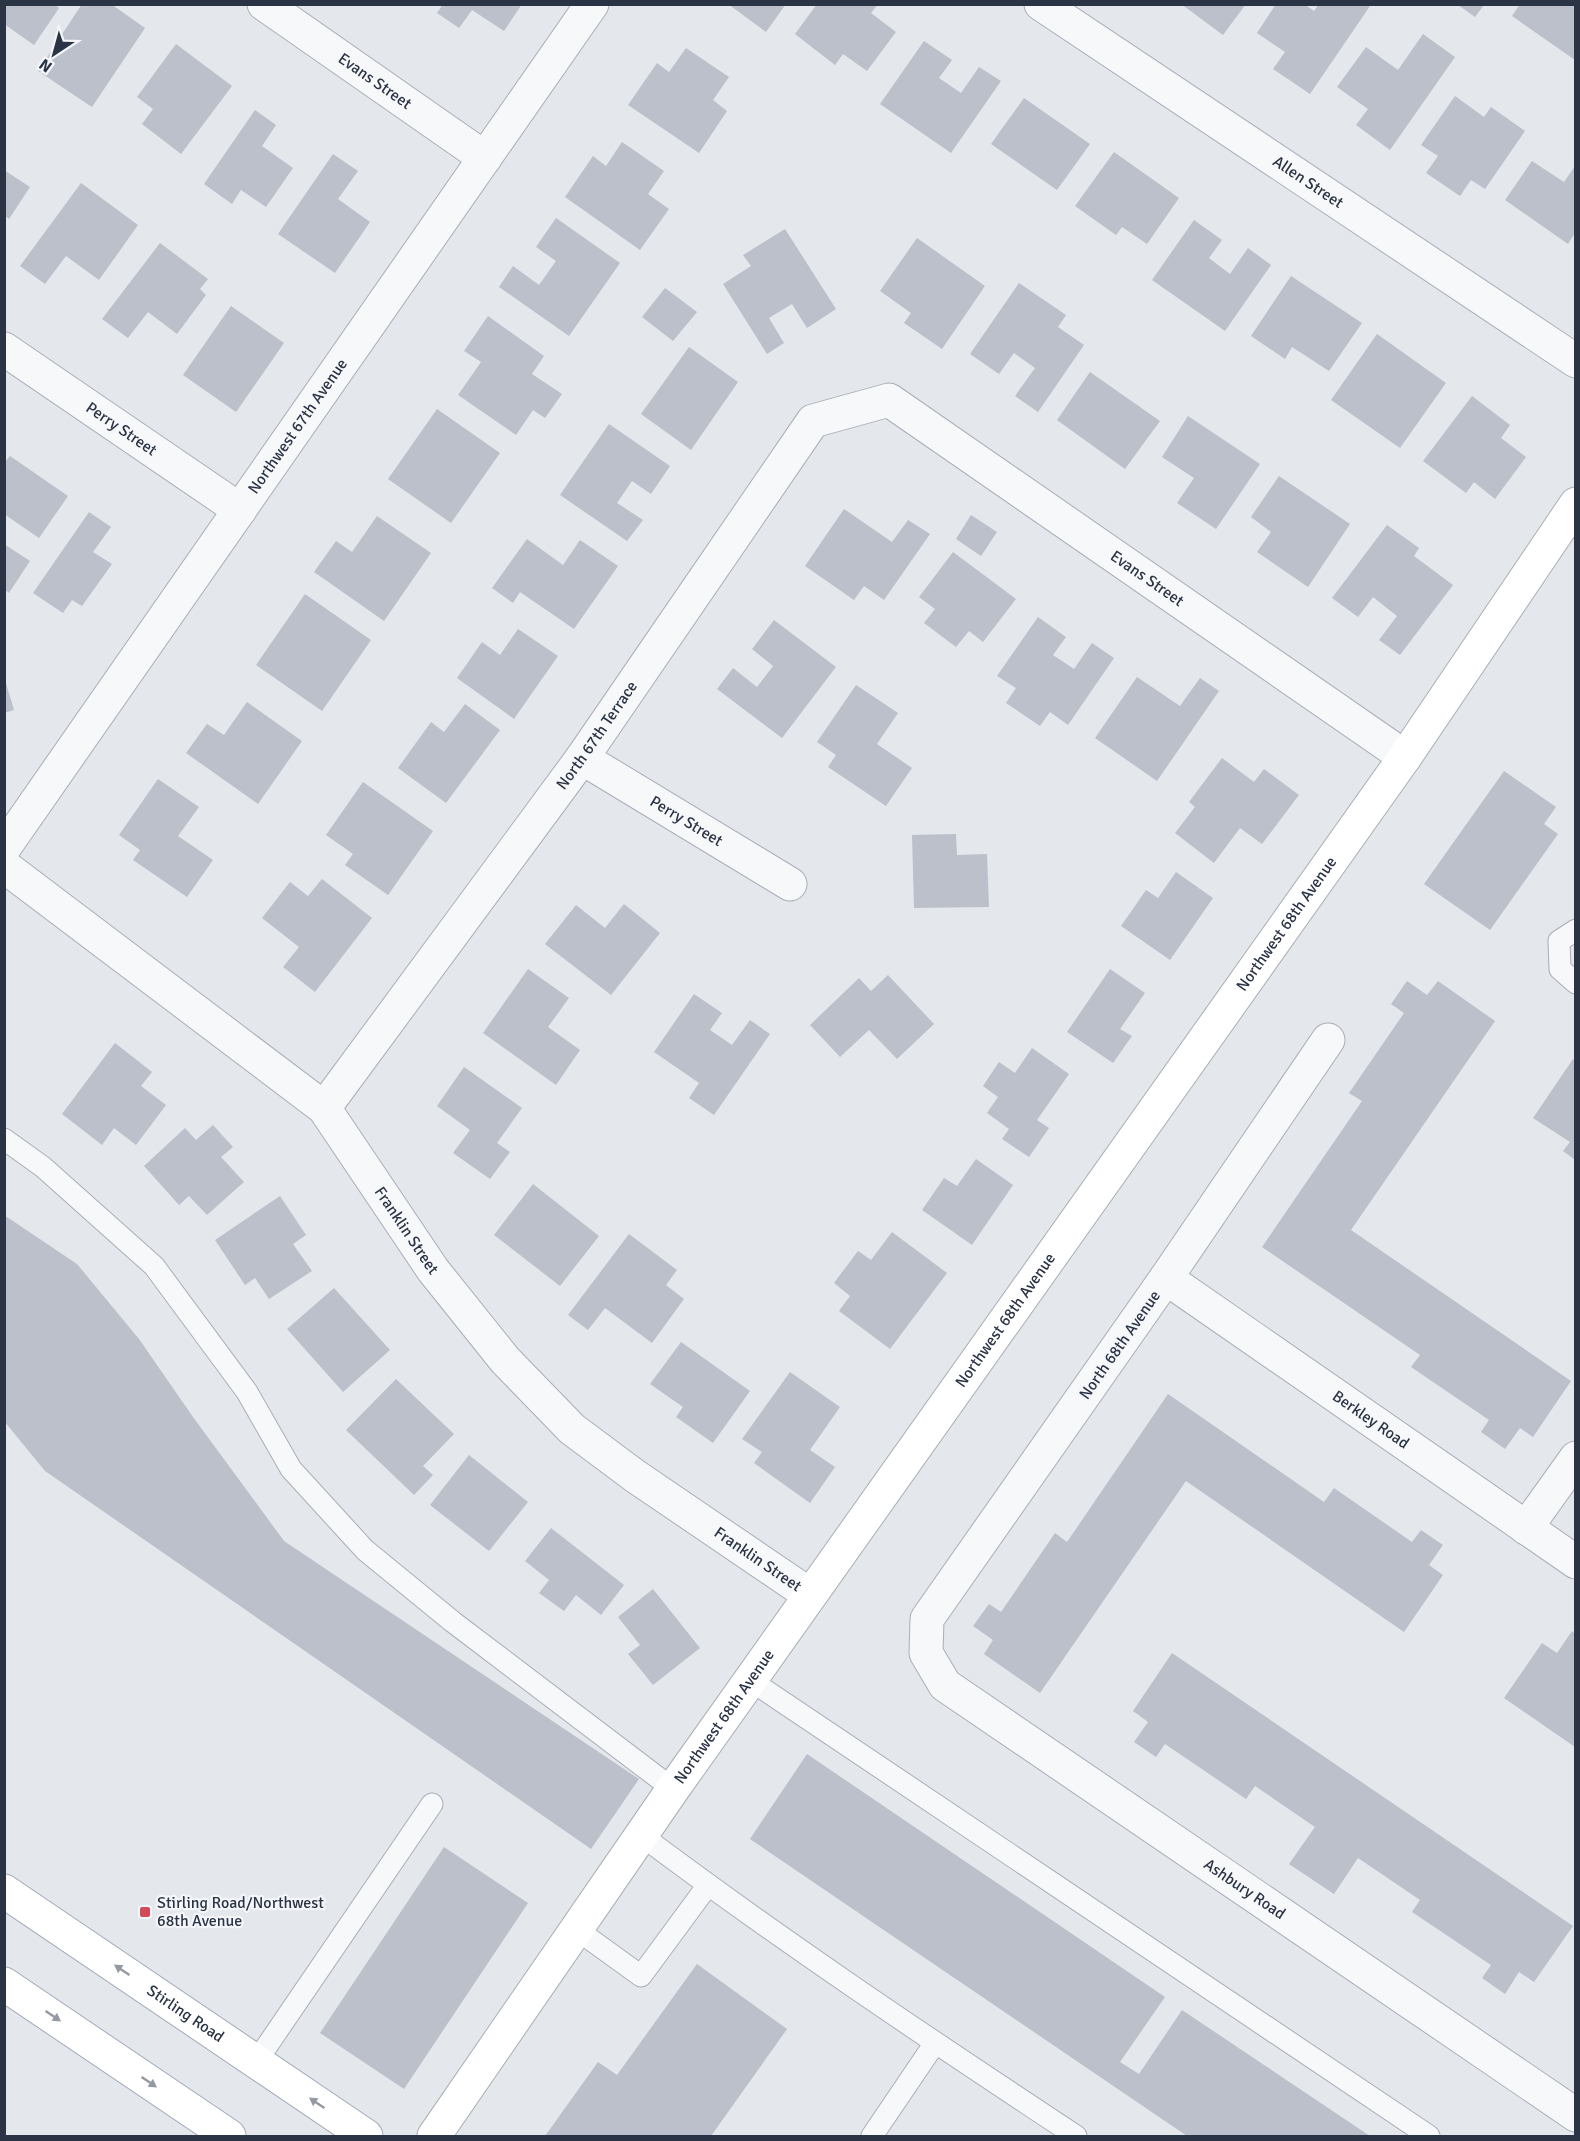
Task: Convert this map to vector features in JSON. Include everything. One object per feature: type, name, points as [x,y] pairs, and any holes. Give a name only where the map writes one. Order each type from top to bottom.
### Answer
[{"type":"street","name":"Evans Street","points":[[264,4],[485,158]]},
{"type":"street","name":"Northwest 67th Avenue","points":[[4,848],[592,4]]},
{"type":"street","name":"Allen Street","points":[[1041,4],[1575,361]]},
{"type":"street","name":"Perry Street","points":[[4,349],[240,510]]},
{"type":"street","name":"Evans Street","points":[[889,400],[1405,757]]},
{"type":"street","name":"North 67th Terrace","points":[[324,1108],[582,758],[813,420],[889,400]]},
{"type":"street","name":"Northwest 68th Avenue","points":[[434,2136],[673,1789],[1405,757],[1575,504]]},
{"type":"street","name":"Perry Street","points":[[582,758],[790,884]]},
{"type":"street","name":"Franklin Street","points":[[4,866],[324,1108],[433,1270],[505,1360],[572,1429],[635,1476],[810,1595]]},
{"type":"street","name":"North 68th Avenue","points":[[926,1653],[927,1619],[1166,1278],[1328,1040]]},
{"type":"street","name":"Berkley Road","points":[[1166,1278],[1575,1562]]},
{"type":"street","points":[[1526,1528],[1575,1458]]},
{"type":"street","name":"Ashbury Road","points":[[926,1653],[945,1685],[1575,2115]]},
{"type":"street","name":"Stirling Road","points":[[4,1891],[366,2136]]},
{"type":"street","points":[[4,1984],[230,2136]]},
{"type":"lane","points":[[1575,930],[1559,941],[1560,969],[1575,983]]},
{"type":"lane","points":[[4,1139],[43,1167],[154,1266],[247,1392],[291,1469],[365,1550],[453,1622],[673,1789]]},
{"type":"lane","points":[[750,1680],[1429,2136]]},
{"type":"lane","points":[[256,2062],[432,1804]]},
{"type":"lane","points":[[641,1835],[708,1885],[935,2043],[1076,2136]]},
{"type":"lane","points":[[576,1929],[641,1976],[708,1885]]},
{"type":"lane","points":[[872,2136],[935,2043]]},
{"type":"building","points":[[4,4],[54,4],[59,8],[34,45],[4,24]]},
{"type":"building","points":[[82,4],[111,4],[145,28],[92,107],[38,71]]},
{"type":"building","points":[[443,4],[522,4],[504,31],[472,10],[459,28],[437,13]]},
{"type":"building","points":[[728,4],[786,4],[766,32]]},
{"type":"building","points":[[817,4],[878,4],[871,13],[896,32],[867,71],[843,54],[835,65],[795,34]]},
{"type":"building","points":[[1181,4],[1246,4],[1223,35]]},
{"type":"building","points":[[1276,4],[1304,4],[1314,11],[1319,4],[1370,6],[1310,94],[1273,69],[1285,52],[1257,33]]},
{"type":"building","points":[[1520,4],[1575,4],[1575,60],[1512,16]]},
{"type":"building","points":[[1458,5],[1484,5],[1475,17]]},
{"type":"building","points":[[1423,34],[1455,57],[1390,150],[1356,125],[1368,109],[1337,87],[1366,47],[1398,70]]},
{"type":"building","points":[[924,41],[952,60],[939,78],[961,93],[979,67],[1001,81],[951,153],[880,104]]},
{"type":"building","points":[[176,44],[232,86],[181,154],[142,124],[153,109],[137,97]]},
{"type":"building","points":[[686,48],[729,77],[713,100],[727,111],[699,153],[628,105],[657,63],[669,72]]},
{"type":"building","points":[[1455,96],[1484,117],[1491,107],[1525,131],[1485,189],[1471,180],[1460,196],[1426,173],[1438,156],[1421,145]]},
{"type":"building","points":[[1024,98],[1090,144],[1057,190],[991,144]]},
{"type":"building","points":[[255,110],[276,125],[262,146],[293,168],[266,207],[241,190],[232,204],[204,184]]},
{"type":"building","points":[[622,142],[664,171],[648,194],[669,209],[640,250],[565,197],[593,156],[606,166]]},
{"type":"building","points":[[1114,152],[1179,198],[1147,244],[1122,227],[1116,235],[1075,206]]},
{"type":"building","points":[[333,154],[358,171],[338,199],[370,222],[335,273],[278,234]]},
{"type":"building","points":[[1532,161],[1564,182],[1575,166],[1575,233],[1568,244],[1505,200]]},
{"type":"building","points":[[4,170],[30,187],[9,219],[4,215]]},
{"type":"building","points":[[81,183],[138,225],[99,280],[66,256],[45,284],[20,266]]},
{"type":"building","points":[[556,218],[620,263],[569,336],[499,287],[513,266],[539,285],[556,261],[536,247]]},
{"type":"building","points":[[1194,220],[1222,240],[1209,258],[1230,274],[1248,248],[1271,265],[1225,331],[1152,280]]},
{"type":"building","points":[[785,229],[836,309],[807,328],[792,304],[769,318],[784,343],[767,354],[723,284],[751,266],[743,255]]},
{"type":"building","points":[[917,238],[985,286],[942,349],[904,323],[911,313],[880,291]]},
{"type":"building","points":[[160,243],[208,279],[200,289],[206,295],[177,334],[148,312],[128,338],[102,319]]},
{"type":"building","points":[[1291,276],[1362,323],[1329,371],[1292,347],[1285,359],[1251,336]]},
{"type":"building","points":[[1019,283],[1066,315],[1058,327],[1084,345],[1038,412],[1015,396],[1035,368],[1014,353],[999,374],[970,354]]},
{"type":"building","points":[[665,288],[697,312],[673,341],[642,317]]},
{"type":"building","points":[[231,306],[284,343],[236,412],[183,375]]},
{"type":"building","points":[[488,316],[544,356],[532,374],[562,394],[545,418],[533,410],[516,435],[458,395],[481,362],[464,351]]},
{"type":"building","points":[[1377,334],[1446,383],[1400,448],[1331,400]]},
{"type":"building","points":[[689,347],[738,382],[691,450],[641,414]]},
{"type":"building","points":[[1090,372],[1160,421],[1125,469],[1057,420]]},
{"type":"building","points":[[1472,396],[1510,425],[1501,438],[1526,457],[1495,499],[1474,482],[1466,493],[1423,461]]},
{"type":"building","points":[[437,409],[500,453],[451,523],[388,479]]},
{"type":"building","points":[[1188,416],[1260,464],[1216,529],[1177,503],[1194,478],[1162,457]]},
{"type":"building","points":[[609,424],[670,466],[651,494],[632,481],[617,503],[643,520],[627,541],[560,495]]},
{"type":"building","points":[[10,456],[68,496],[39,538],[4,514],[4,463]]},
{"type":"building","points":[[1279,476],[1350,524],[1308,587],[1257,552],[1271,532],[1251,517]]},
{"type":"building","points":[[844,509],[892,542],[908,520],[930,534],[884,600],[864,586],[854,600],[805,566]]},
{"type":"building","points":[[89,512],[111,527],[93,552],[112,564],[82,606],[72,600],[63,613],[33,593]]},
{"type":"building","points":[[971,515],[997,532],[981,556],[956,539]]},
{"type":"building","points":[[377,516],[431,553],[384,621],[314,572],[336,541],[352,552]]},
{"type":"building","points":[[1387,525],[1419,548],[1414,556],[1453,585],[1400,655],[1379,640],[1397,616],[1373,597],[1358,617],[1332,598]]},
{"type":"building","points":[[527,539],[563,565],[580,540],[618,566],[574,629],[520,592],[513,603],[492,588]]},
{"type":"building","points":[[4,544],[30,561],[9,593],[4,589]]},
{"type":"building","points":[[953,552],[1016,599],[983,642],[969,631],[956,647],[924,623],[935,609],[919,597]]},
{"type":"building","points":[[305,594],[371,640],[322,711],[256,665]]},
{"type":"building","points":[[1038,617],[1066,637],[1053,655],[1074,669],[1092,643],[1114,658],[1068,725],[1050,712],[1040,726],[1006,703],[1016,688],[997,676]]},
{"type":"building","points":[[774,620],[836,667],[782,738],[717,689],[733,668],[757,687],[773,666],[752,649]]},
{"type":"building","points":[[518,629],[558,656],[514,719],[457,678],[482,642],[500,655]]},
{"type":"building","points":[[4,677],[14,710],[4,713]]},
{"type":"building","points":[[1137,677],[1180,706],[1200,678],[1219,691],[1157,781],[1095,738]]},
{"type":"building","points":[[856,685],[898,713],[877,744],[912,768],[886,806],[828,767],[836,755],[817,742]]},
{"type":"building","points":[[247,702],[302,741],[258,804],[186,753],[207,724],[224,735]]},
{"type":"building","points":[[465,704],[500,730],[446,803],[398,768],[431,722],[444,732]]},
{"type":"building","points":[[1222,758],[1254,782],[1264,769],[1299,795],[1262,844],[1240,828],[1214,863],[1175,833],[1195,807],[1189,802]]},
{"type":"building","points":[[1504,771],[1556,807],[1544,824],[1558,834],[1490,930],[1424,884]]},
{"type":"building","points":[[158,779],[199,807],[178,836],[213,860],[187,897],[133,860],[140,850],[119,835]]},
{"type":"building","points":[[363,782],[433,831],[388,895],[345,865],[353,854],[326,835]]},
{"type":"building","points":[[956,834],[957,855],[987,854],[989,907],[914,908],[912,835]]},
{"type":"building","points":[[1176,872],[1213,898],[1170,960],[1121,926],[1146,890],[1158,898]]},
{"type":"building","points":[[322,879],[372,918],[315,992],[283,967],[299,947],[262,918],[290,882],[308,896]]},
{"type":"building","points":[[624,904],[660,933],[611,995],[545,944],[576,905],[605,928]]},
{"type":"building","points":[[528,969],[569,998],[548,1027],[580,1050],[556,1085],[483,1033]]},
{"type":"building","points":[[1110,969],[1145,993],[1120,1029],[1132,1036],[1113,1063],[1067,1032]]},
{"type":"building","points":[[888,975],[934,1024],[897,1059],[869,1030],[840,1057],[810,1025],[859,978],[871,991]]},
{"type":"building","points":[[1407,981],[1427,995],[1438,981],[1495,1021],[1351,1230],[1571,1381],[1533,1437],[1520,1428],[1505,1449],[1481,1432],[1489,1420],[1411,1367],[1420,1355],[1262,1247],[1362,1101],[1349,1093],[1404,1013],[1391,1004]]},
{"type":"building","points":[[694,994],[722,1013],[710,1030],[732,1045],[750,1020],[770,1034],[714,1115],[689,1098],[699,1083],[654,1052]]},
{"type":"building","points":[[115,1043],[152,1072],[141,1086],[166,1105],[136,1145],[114,1128],[102,1145],[62,1114]]},
{"type":"building","points":[[1032,1048],[1069,1074],[1037,1120],[1049,1128],[1029,1157],[1002,1139],[1009,1129],[987,1113],[998,1097],[983,1086],[999,1062],[1015,1073]]},
{"type":"building","points":[[1573,1059],[1575,1061],[1575,1160],[1563,1151],[1570,1142],[1533,1118]]},
{"type":"building","points":[[464,1067],[522,1108],[497,1143],[510,1152],[490,1179],[453,1153],[470,1130],[437,1106]]},
{"type":"building","points":[[213,1125],[233,1147],[221,1157],[244,1182],[207,1215],[189,1196],[179,1205],[144,1166],[185,1128],[196,1140]]},
{"type":"building","points":[[976,1159],[1013,1185],[972,1245],[922,1210],[944,1178],[957,1186]]},
{"type":"building","points":[[533,1184],[599,1236],[560,1286],[494,1235]]},
{"type":"building","points":[[280,1196],[306,1235],[293,1244],[312,1271],[269,1299],[255,1278],[245,1285],[215,1240]]},
{"type":"building","points":[[4,1215],[77,1264],[139,1339],[284,1541],[639,1779],[591,1849],[45,1471],[4,1421]]},
{"type":"building","points":[[892,1232],[947,1273],[890,1349],[839,1311],[850,1296],[834,1283],[858,1251],[871,1260]]},
{"type":"building","points":[[629,1234],[677,1270],[666,1285],[684,1299],[652,1343],[605,1308],[588,1330],[568,1315]]},
{"type":"building","points":[[334,1288],[390,1350],[343,1392],[287,1329]]},
{"type":"building","points":[[681,1342],[750,1391],[713,1443],[676,1417],[683,1407],[650,1384]]},
{"type":"building","points":[[790,1372],[840,1407],[810,1450],[835,1467],[810,1503],[754,1463],[762,1452],[742,1439]]},
{"type":"building","points":[[396,1379],[454,1434],[423,1466],[433,1475],[414,1495],[346,1430]]},
{"type":"building","points":[[1168,1394],[1324,1502],[1334,1488],[1412,1542],[1421,1530],[1443,1545],[1429,1565],[1443,1575],[1404,1632],[1186,1481],[1040,1693],[984,1654],[993,1640],[973,1626],[989,1604],[1001,1612],[1055,1533],[1067,1542]]},
{"type":"building","points":[[469,1455],[528,1502],[489,1551],[430,1505]]},
{"type":"building","points":[[551,1528],[624,1585],[601,1615],[576,1595],[564,1611],[539,1593],[549,1580],[525,1561]]},
{"type":"building","points":[[653,1589],[700,1648],[653,1685],[628,1654],[640,1645],[618,1617]]},
{"type":"building","points":[[1572,1631],[1575,1634],[1575,1747],[1504,1698],[1542,1643],[1557,1653]]},
{"type":"building","points":[[1172,1653],[1573,1926],[1534,1982],[1519,1972],[1505,1994],[1482,1978],[1491,1965],[1412,1912],[1420,1900],[1358,1858],[1334,1894],[1289,1864],[1315,1827],[1255,1786],[1246,1799],[1165,1744],[1156,1757],[1134,1742],[1148,1722],[1133,1711]]},
{"type":"building","points":[[807,1754],[1165,1997],[1120,2062],[1139,2074],[1182,2010],[1370,2136],[1187,2136],[750,1839]]},
{"type":"building","points":[[444,1847],[528,1903],[404,2089],[320,2033]]},
{"type":"building","points":[[697,1964],[787,2029],[711,2136],[545,2136],[598,2062],[617,2075]]},
{"type":"place","name":"Stirling Road/Northwest 68th Avenue","points":[[145,1912]]}]
